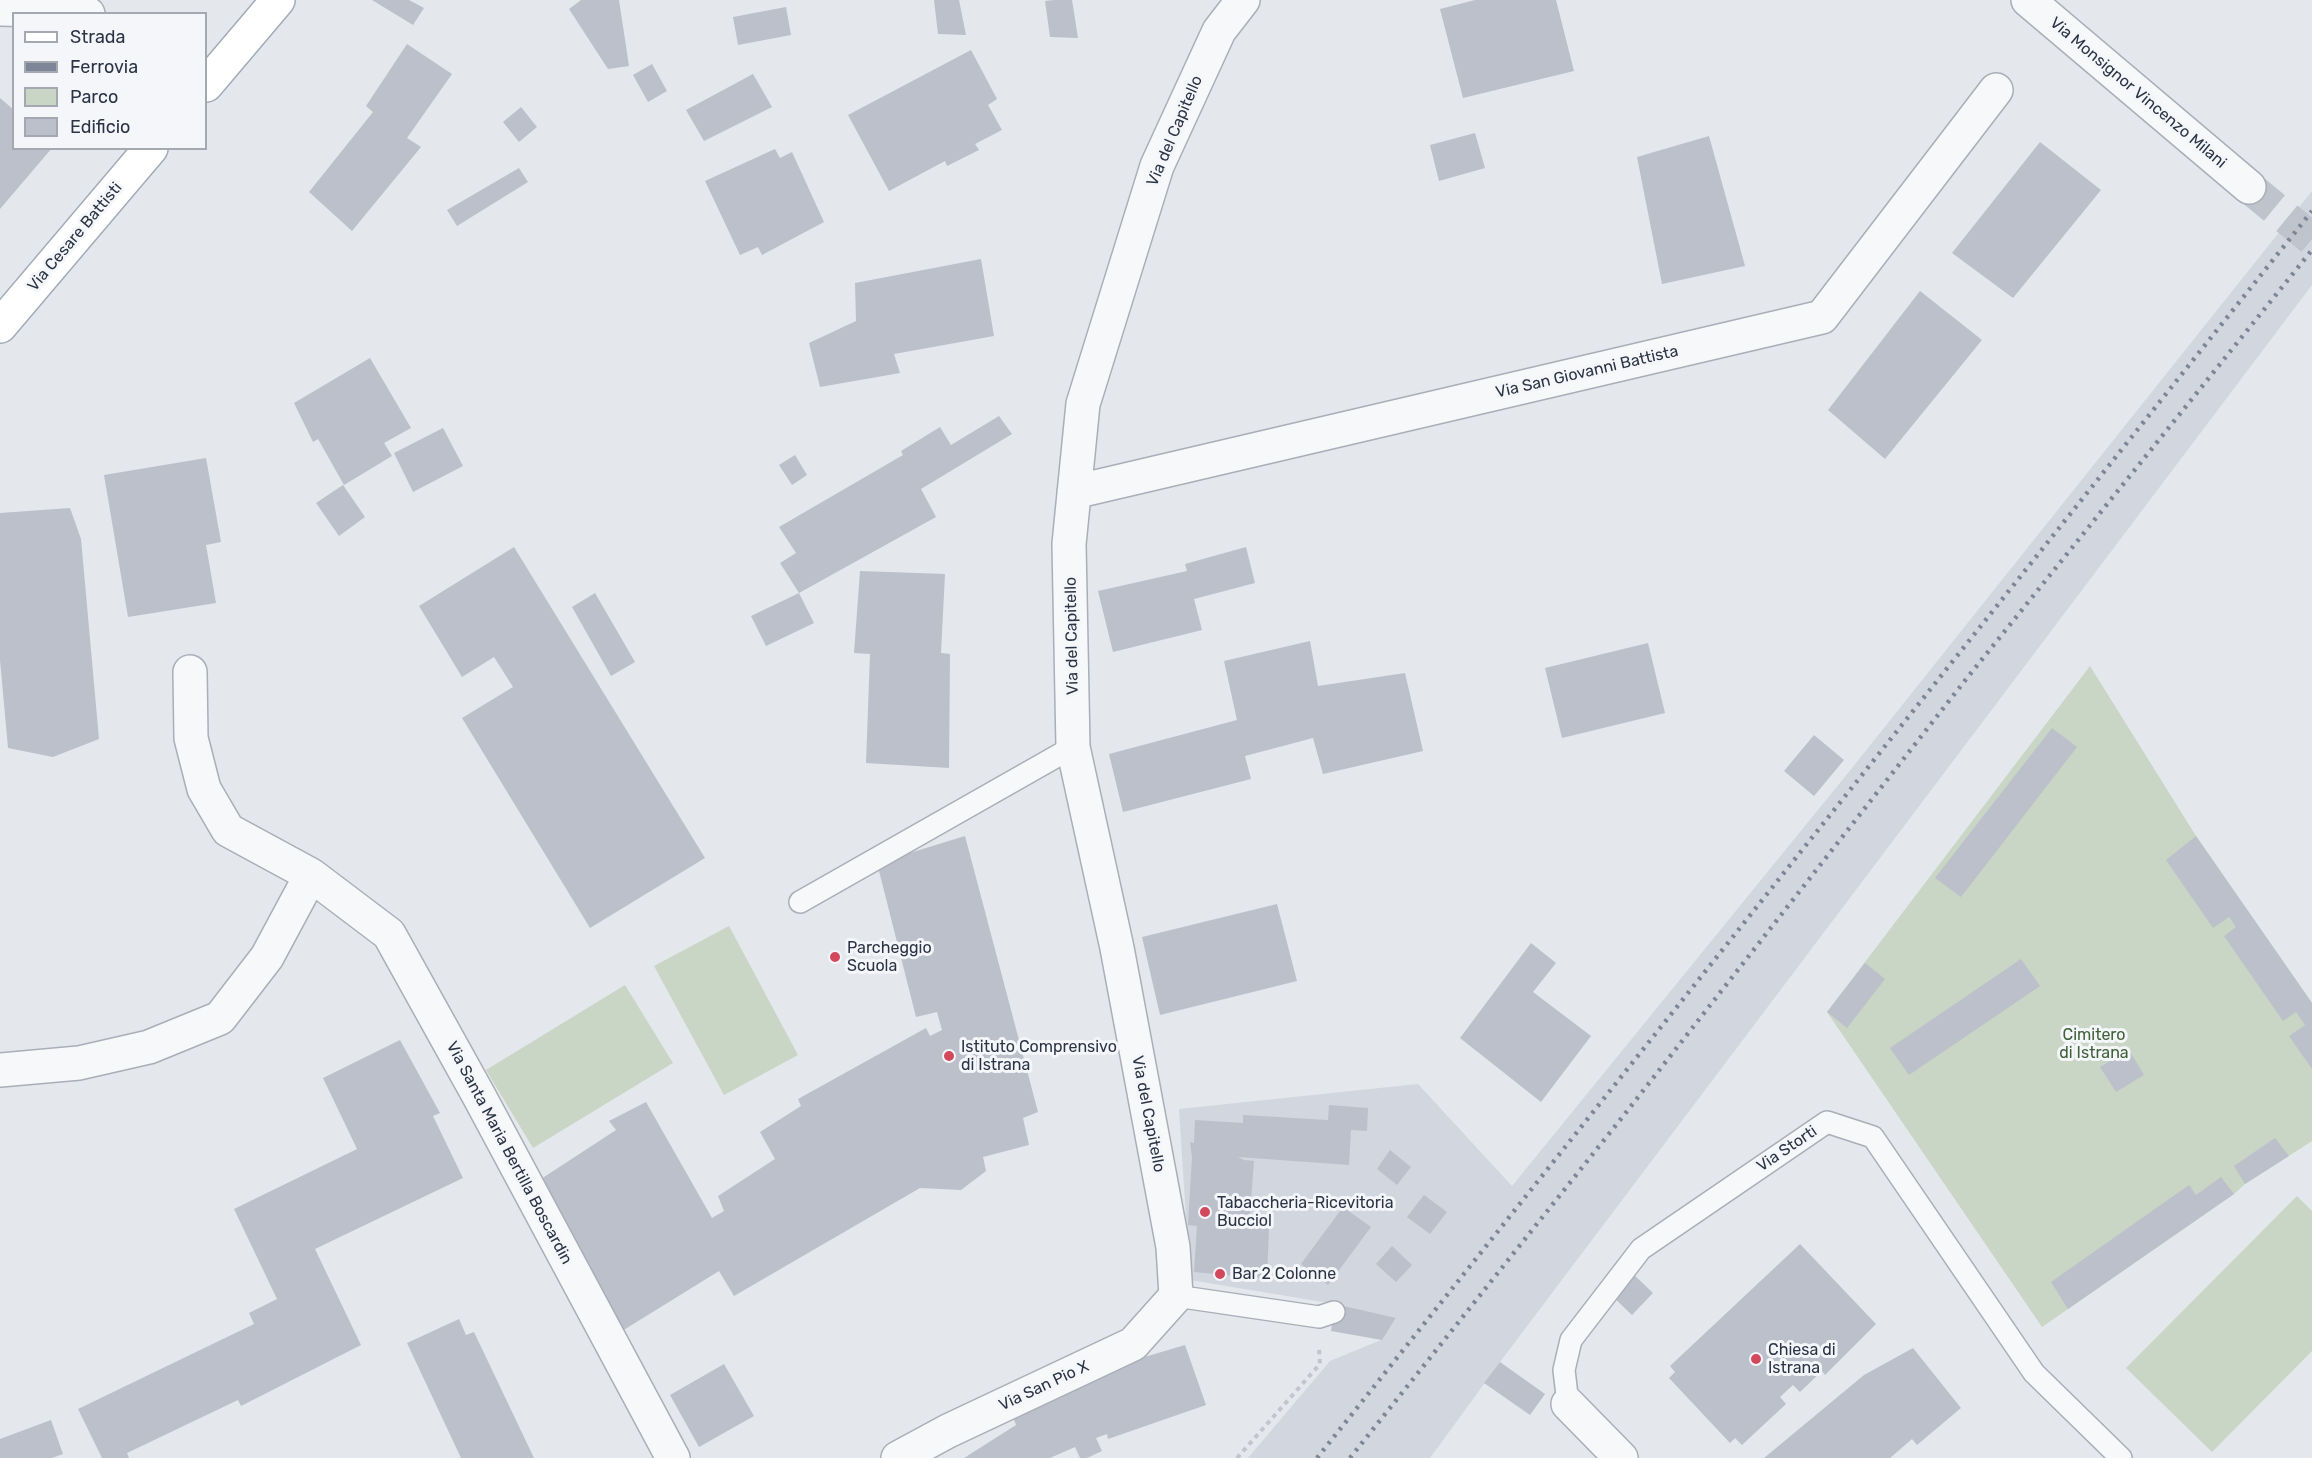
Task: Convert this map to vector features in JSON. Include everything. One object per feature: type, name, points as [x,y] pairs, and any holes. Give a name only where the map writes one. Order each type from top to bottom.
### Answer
[{"type":"main road","points":[[208,77],[278,0]]},
{"type":"main road","name":"Via Cesare Battisti","points":[[0,326],[149,150]]},
{"type":"street","name":"Via del Capitello","points":[[1176,1296],[1173,1246],[1169,1224],[1117,948],[1073,747],[1069,544],[1083,404],[1157,166],[1219,32],[1243,0]]},
{"type":"street","name":"Via Monsignor Vincenzo Milani","points":[[2028,0],[2249,187]]},
{"type":"street","points":[[0,9],[81,12]]},
{"type":"street","name":"Via San Giovanni Battista","points":[[1074,492],[1822,317],[1996,90]]},
{"type":"street","name":"Via Santa Maria Bertilla Boscardin","points":[[190,672],[191,738],[204,789],[228,830],[311,875],[389,934],[479,1096],[673,1458]]},
{"type":"street","points":[[0,1070],[79,1063],[149,1047],[220,1018],[267,957],[311,875]]},
{"type":"street","name":"Via San Pio X","points":[[898,1458],[948,1431],[1132,1344],[1176,1296]]},
{"type":"street","name":"Via Storti","points":[[1568,1404],[1621,1458]]},
{"type":"lane","points":[[800,902],[1073,747]]},
{"type":"lane","name":"Via Storti","points":[[1568,1404],[1564,1370],[1571,1340],[1641,1249],[1827,1122],[1873,1137],[2034,1373],[2121,1458]]},
{"type":"lane","points":[[1176,1296],[1319,1317],[1334,1311]]},
{"type":"path","points":[[1237,1458],[1320,1364]]},
{"type":"shaded area","points":[[2312,191],[2312,285],[1430,1458],[1248,1458],[1330,1361],[1381,1340],[1396,1319],[1335,1304],[1190,1280],[1179,1109],[1418,1084],[1512,1186],[1848,773]]},
{"type":"green space","name":"Cimitero di Istrana","points":[[2090,666],[2196,836],[2312,1003],[2312,1141],[2245,1184],[2234,1194],[2042,1327],[1827,1012]]},
{"type":"green space","points":[[729,926],[798,1055],[724,1095],[654,966]]},
{"type":"green space","points":[[625,985],[673,1063],[533,1148],[486,1070]]},
{"type":"green space","points":[[2297,1196],[2312,1211],[2312,1351],[2212,1452],[2126,1368]]},
{"type":"building","points":[[372,0],[409,0],[424,8],[413,25]]},
{"type":"building","points":[[581,0],[619,0],[629,66],[608,69],[569,9]]},
{"type":"building","points":[[934,0],[959,0],[966,35],[938,34]]},
{"type":"building","points":[[1072,0],[1078,38],[1050,37],[1045,1]]},
{"type":"building","points":[[1475,0],[1556,0],[1574,71],[1463,98],[1440,9]]},
{"type":"building","points":[[786,7],[791,35],[738,45],[733,17]]},
{"type":"building","points":[[407,44],[452,74],[407,138],[421,147],[352,231],[309,192],[373,112],[366,106]]},
{"type":"building","points":[[971,50],[997,99],[988,105],[1002,130],[975,144],[979,150],[947,166],[945,161],[889,191],[848,115]]},
{"type":"building","points":[[652,64],[667,91],[648,102],[633,75]]},
{"type":"building","points":[[753,74],[772,107],[704,141],[686,110]]},
{"type":"building","points":[[0,98],[12,108],[12,150],[50,150],[0,209]]},
{"type":"building","points":[[521,107],[537,127],[519,142],[503,122]]},
{"type":"building","points":[[1475,133],[1485,168],[1439,181],[1430,145]]},
{"type":"building","points":[[1709,136],[1745,266],[1662,284],[1637,157]]},
{"type":"building","points":[[2040,142],[2101,190],[2013,298],[1952,253]]},
{"type":"building","points":[[775,149],[780,158],[792,152],[824,222],[762,255],[758,247],[740,255],[705,181]]},
{"type":"building","points":[[519,168],[528,182],[457,226],[447,210]]},
{"type":"building","points":[[981,259],[994,336],[894,354],[900,373],[820,387],[809,343],[856,321],[855,283]]},
{"type":"building","points":[[1920,291],[1982,340],[1885,459],[1828,410]]},
{"type":"building","points":[[370,358],[411,428],[384,443],[392,456],[344,485],[318,439],[313,442],[294,403]]},
{"type":"building","points":[[999,416],[1012,434],[921,489],[936,517],[799,593],[780,563],[796,553],[779,527],[903,455],[901,451],[940,427],[951,445]]},
{"type":"building","points":[[443,428],[463,466],[413,492],[394,453]]},
{"type":"building","points":[[795,455],[807,475],[792,485],[779,465]]},
{"type":"building","points":[[206,458],[221,542],[206,545],[216,603],[128,617],[104,475]]},
{"type":"building","points":[[343,485],[365,517],[339,536],[316,503]]},
{"type":"building","points":[[70,508],[81,539],[99,739],[53,757],[8,748],[0,660],[0,513]]},
{"type":"building","points":[[514,547],[705,858],[590,928],[462,718],[513,687],[494,657],[462,677],[419,606]]},
{"type":"building","points":[[1246,547],[1255,583],[1194,599],[1202,630],[1113,652],[1098,591],[1187,571],[1185,564]]},
{"type":"building","points":[[860,571],[945,574],[941,653],[950,654],[949,768],[866,763],[870,654],[854,653]]},
{"type":"building","points":[[595,593],[635,662],[611,676],[572,607]]},
{"type":"building","points":[[799,593],[814,623],[766,646],[751,616]]},
{"type":"building","points":[[1310,641],[1318,686],[1405,673],[1423,751],[1323,774],[1313,738],[1245,756],[1251,779],[1123,812],[1109,754],[1237,720],[1224,661]]},
{"type":"building","points":[[1648,643],[1665,713],[1562,738],[1545,668]]},
{"type":"building","points":[[2052,728],[2077,747],[1961,897],[1935,878]]},
{"type":"building","points":[[1814,735],[1844,760],[1814,796],[1784,771]]},
{"type":"building","name":"Istituto Comprensivo di Istrana","points":[[965,836],[1038,1112],[1023,1118],[1029,1145],[983,1157],[986,1171],[961,1190],[920,1188],[734,1296],[719,1271],[622,1331],[541,1179],[616,1130],[609,1121],[646,1102],[712,1218],[724,1211],[718,1196],[775,1159],[760,1132],[801,1106],[798,1099],[926,1028],[930,1036],[942,1030],[937,1012],[916,1017],[877,863]]},
{"type":"building","points":[[2196,836],[2312,1003],[2312,1069],[2289,1036],[2305,1025],[2296,1012],[2283,1021],[2224,936],[2236,927],[2229,917],[2213,928],[2166,860]]},
{"type":"building","points":[[1277,904],[1297,981],[1160,1015],[1142,937]]},
{"type":"building","points":[[1531,943],[1556,963],[1533,992],[1591,1036],[1541,1102],[1460,1038]]},
{"type":"building","points":[[2021,959],[2040,986],[1909,1075],[1890,1048]]},
{"type":"building","points":[[1865,963],[1885,979],[1847,1028],[1827,1012]]},
{"type":"building","points":[[400,1040],[440,1113],[433,1116],[463,1178],[315,1249],[361,1345],[241,1406],[238,1400],[127,1453],[129,1458],[102,1458],[78,1409],[254,1324],[249,1313],[277,1299],[234,1209],[357,1149],[323,1078]]},
{"type":"building","points":[[2129,1050],[2144,1075],[2116,1092],[2100,1067]]},
{"type":"building","points":[[1329,1105],[1368,1108],[1367,1131],[1351,1130],[1349,1165],[1238,1157],[1254,1161],[1249,1227],[1269,1228],[1267,1279],[1194,1272],[1197,1226],[1188,1225],[1192,1157],[1190,1142],[1194,1143],[1195,1120],[1243,1123],[1243,1115],[1328,1120]]},
{"type":"building","points":[[2275,1138],[2289,1156],[2245,1184],[2234,1166]]},
{"type":"building","points":[[1390,1150],[1411,1167],[1397,1185],[1377,1169]]},
{"type":"building","points":[[2221,1177],[2234,1194],[2068,1309],[2051,1282],[2189,1185],[2196,1195]]},
{"type":"building","points":[[1424,1195],[1447,1212],[1430,1234],[1407,1217]]},
{"type":"building","points":[[1343,1207],[1371,1227],[1328,1285],[1301,1264]]},
{"type":"building","name":"Chiesa di Istrana","points":[[1800,1244],[1876,1324],[1825,1375],[1822,1371],[1800,1392],[1793,1385],[1780,1397],[1786,1404],[1742,1445],[1735,1438],[1730,1443],[1669,1378],[1675,1372],[1670,1366]]},
{"type":"building","points":[[1392,1246],[1412,1265],[1396,1282],[1376,1264]]},
{"type":"building","points":[[1632,1273],[1653,1293],[1632,1315],[1610,1294]]},
{"type":"building","points":[[1335,1304],[1396,1318],[1382,1340],[1331,1331]]},
{"type":"building","points":[[459,1319],[466,1335],[474,1332],[534,1458],[461,1458],[407,1343]]},
{"type":"building","points":[[1185,1345],[1206,1405],[1108,1439],[1107,1434],[1096,1438],[1102,1451],[1087,1458],[1080,1458],[1075,1447],[1050,1458],[964,1458],[1016,1425],[1011,1412],[1121,1364]]},
{"type":"building","points":[[1913,1348],[1961,1408],[1917,1445],[1912,1439],[1890,1458],[1764,1458],[1864,1375]]},
{"type":"building","points":[[1500,1362],[1545,1394],[1530,1415],[1484,1383]]},
{"type":"building","points":[[724,1364],[754,1416],[699,1447],[670,1395]]},
{"type":"building","points":[[51,1420],[63,1454],[52,1458],[0,1458],[0,1439]]},
{"type":"tunnel","points":[[2249,187],[2312,239]]},
{"type":"railway","points":[[1317,1458],[2312,211]]},
{"type":"railway","points":[[1350,1458],[1624,1115],[1967,678],[2312,250]]},
{"type":"place","name":"Parcheggio Scuola","points":[[835,957]]},
{"type":"place","name":"Istituto Comprensivo di Istrana","points":[[949,1056]]},
{"type":"place","name":"Tabaccheria-Ricevitoria Bucciol","points":[[1205,1212]]},
{"type":"place","name":"Bar 2 Colonne","points":[[1220,1274]]},
{"type":"place","name":"Chiesa di Istrana","points":[[1756,1359]]}]
